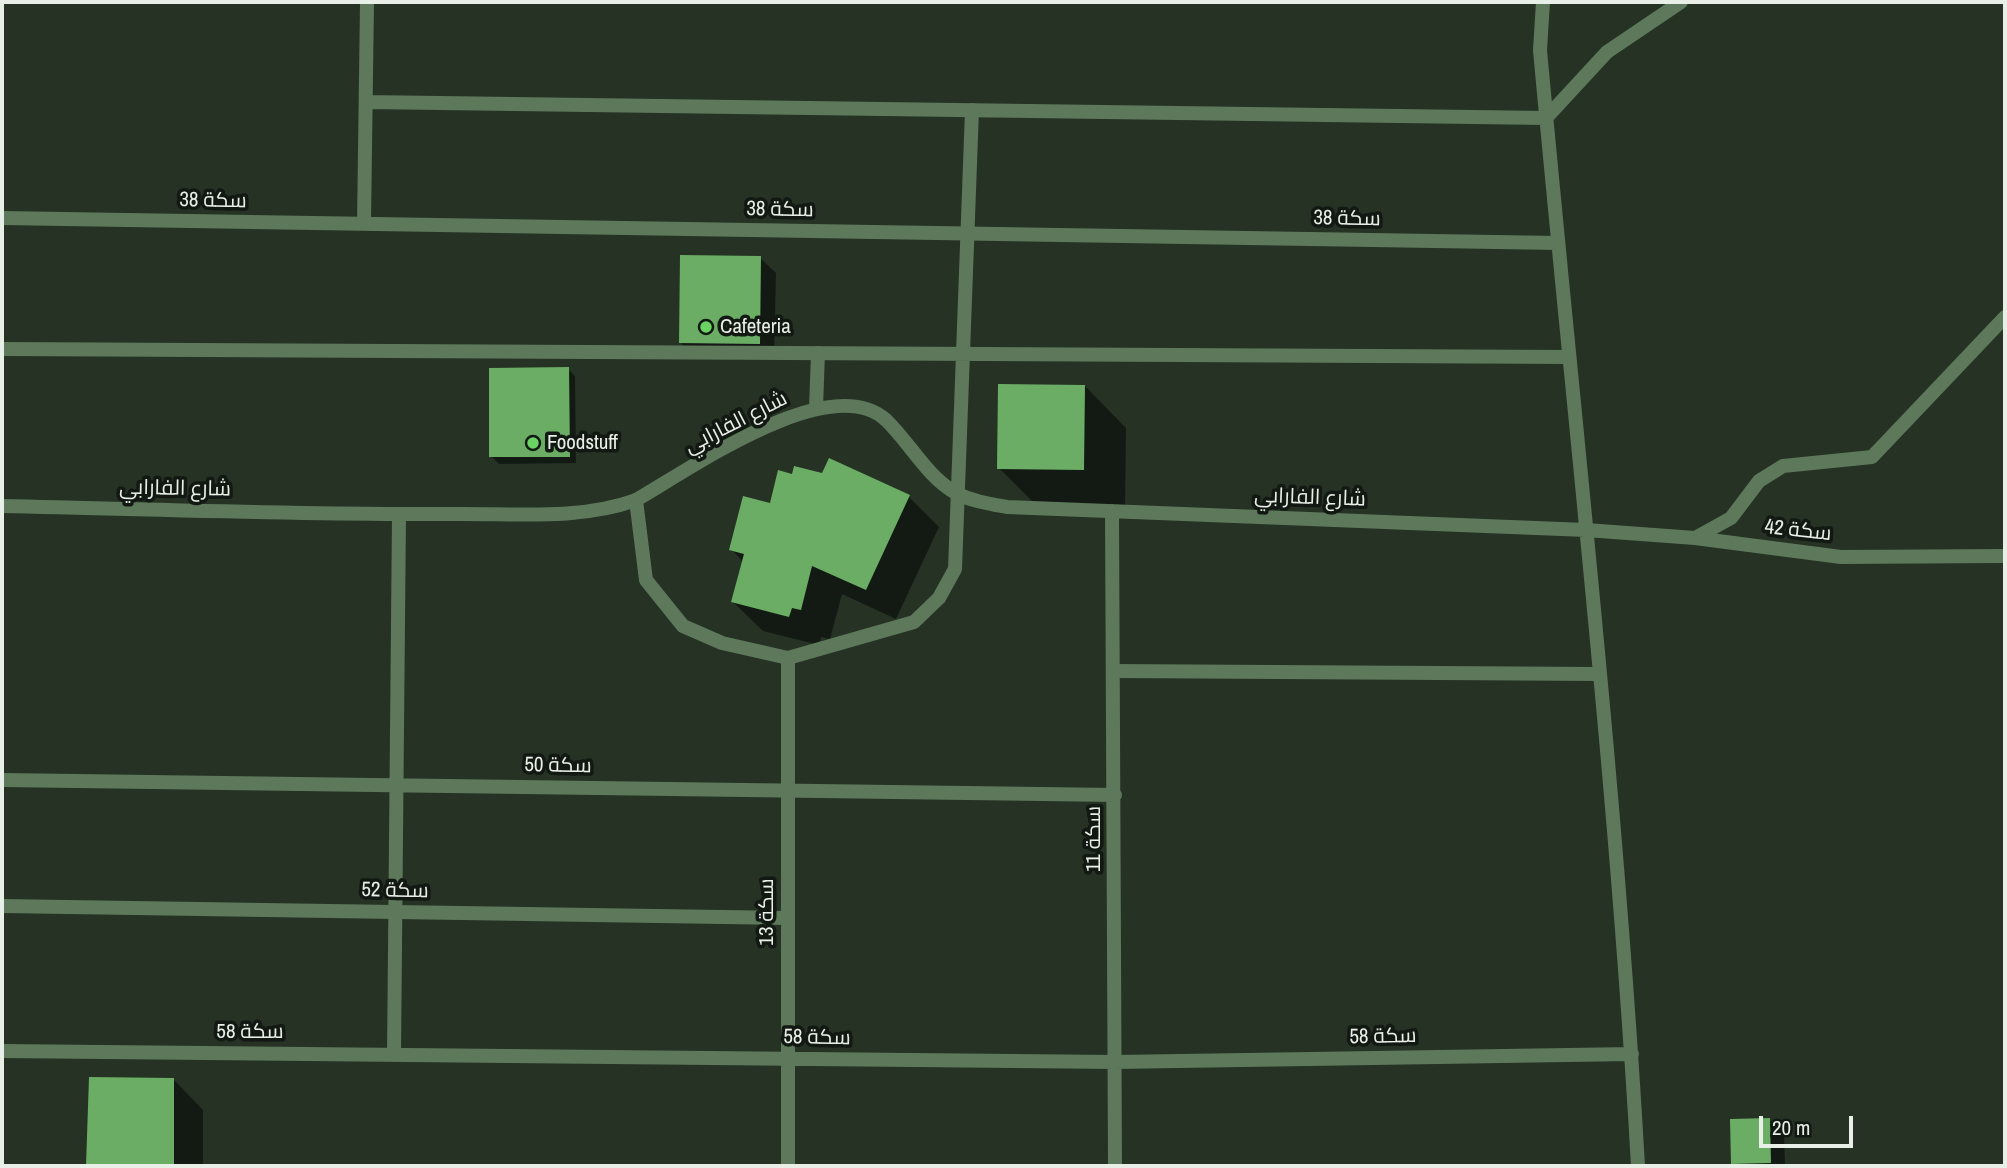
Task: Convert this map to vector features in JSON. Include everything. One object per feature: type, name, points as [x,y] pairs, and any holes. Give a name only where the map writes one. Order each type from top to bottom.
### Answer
[{"type":"street","points":[[364,224],[368,2]]},
{"type":"street","points":[[1543,2],[1540,50],[1599,674],[1632,1054],[1638,1166]]},
{"type":"street","points":[[366,102],[1546,118],[1607,52],[1681,2]]},
{"type":"street","points":[[636,500],[646,580],[683,626],[722,643],[788,658],[914,622],[939,598],[955,569],[972,110]]},
{"type":"street","name":"سكة 38","points":[[2,218],[1558,243]]},
{"type":"street","points":[[1695,538],[1731,518],[1759,481],[1783,466],[1872,457],[2005,317]]},
{"type":"street","points":[[2,349],[1569,357]]},
{"type":"street","points":[[816,408],[818,353]]},
{"type":"street","name":"شارع الفارابي","points":[[2,506],[399,514],[580,513],[614,508],[636,500],[790,415],[816,408],[866,407],[885,419],[941,482],[956,493],[1007,507],[1586,530]]},
{"type":"street","name":"سكة 11","points":[[1112,511],[1115,1166]]},
{"type":"street","points":[[394,1055],[399,514]]},
{"type":"street","name":"سكة 42","points":[[1586,530],[1695,538],[1841,557],[2005,556]]},
{"type":"street","name":"سكة 13","points":[[788,658],[788,1166]]},
{"type":"street","points":[[1114,671],[1599,674]]},
{"type":"street","name":"سكة 50","points":[[2,779],[1115,795]]},
{"type":"street","name":"سكة 52","points":[[2,906],[788,918]]},
{"type":"street","name":"سكة 58","points":[[2,1051],[1115,1062],[1632,1054]]},
{"type":"building","points":[[680,255],[761,256],[760,344],[679,343]]},
{"type":"building","points":[[569,367],[570,457],[489,457],[489,368]]},
{"type":"building","points":[[998,384],[1085,385],[1084,470],[997,469]]},
{"type":"building","points":[[829,458],[910,495],[866,590],[812,566],[801,610],[792,608],[789,617],[731,602],[744,554],[729,550],[743,496],[770,503],[778,470],[792,474],[794,466],[822,473]]},
{"type":"building","points":[[89,1077],[174,1078],[174,1166],[86,1166]]},
{"type":"building","points":[[1770,1118],[1771,1163],[1731,1164],[1730,1119]]},
{"type":"place","name":"Cafeteria","points":[[706,327]]},
{"type":"place","name":"Foodstuff","points":[[533,443]]}]
